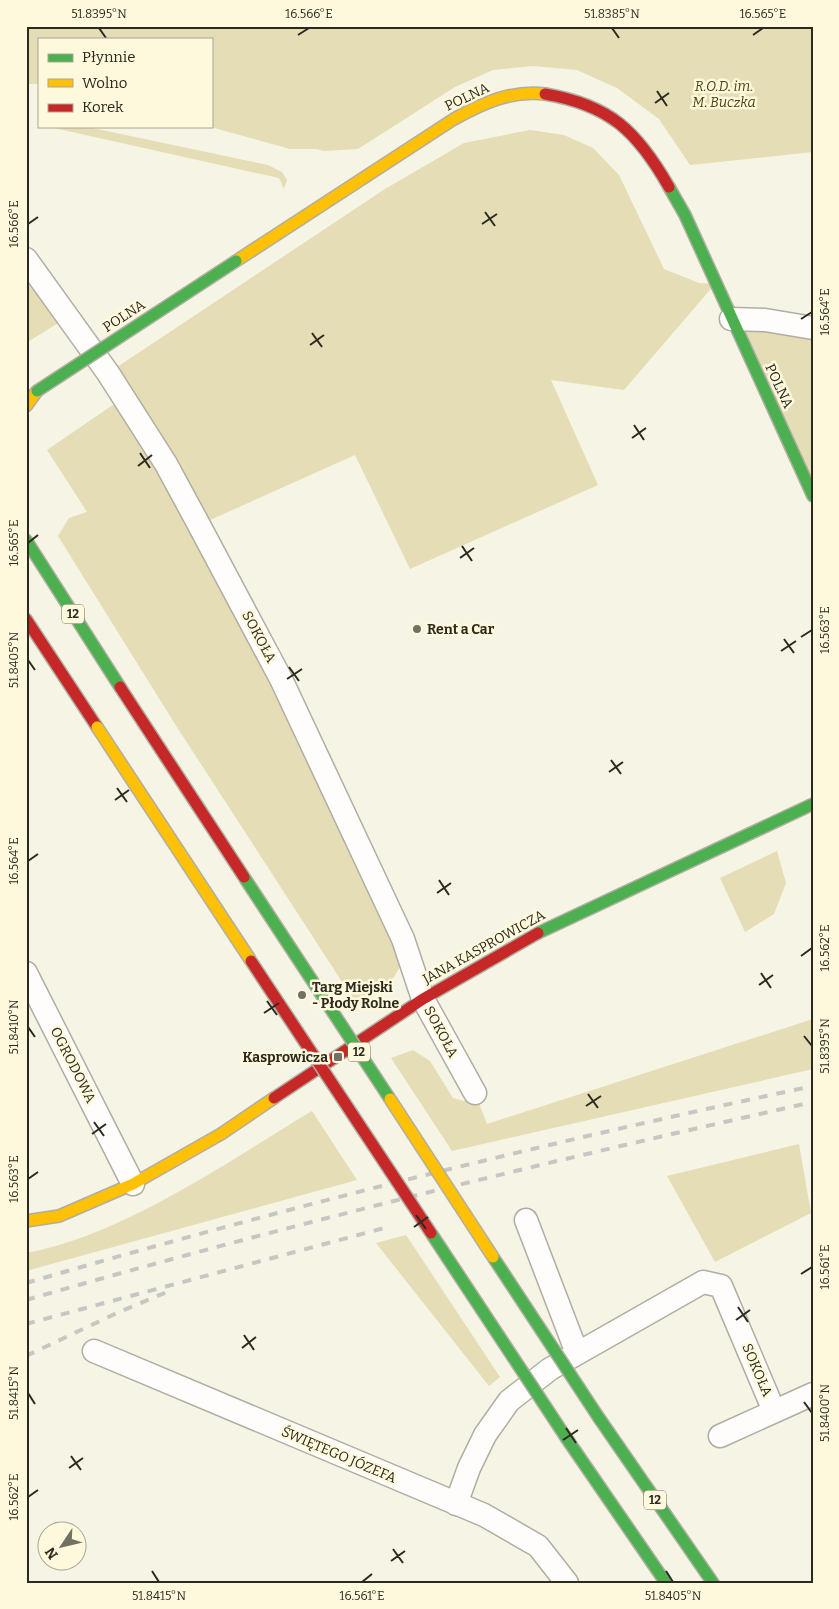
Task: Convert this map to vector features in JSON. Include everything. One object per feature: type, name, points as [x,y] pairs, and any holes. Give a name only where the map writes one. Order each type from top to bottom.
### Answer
[{"type":"main road","name":"POLNA","points":[[31,392],[446,123],[480,105],[510,95],[543,94],[576,100],[608,116],[638,138],[664,176],[685,215],[813,496]]},
{"type":"main road","points":[[26,406],[31,392]]},
{"type":"main road","name":"12","points":[[26,540],[599,1418],[712,1583]]},
{"type":"main road","points":[[26,618],[567,1439],[666,1583]]},
{"type":"main road","name":"JANA KASPROWICZA","points":[[26,1221],[58,1216],[133,1184],[221,1134],[424,999],[552,925],[813,804]]},
{"type":"street","name":"SOKOŁA","points":[[26,259],[113,381],[166,464],[208,542],[286,688],[403,939],[424,999],[475,1093]]},
{"type":"street","points":[[731,319],[765,320],[813,328]]},
{"type":"street","name":"OGRODOWA","points":[[26,973],[133,1184]]},
{"type":"street","points":[[526,1220],[578,1354]]},
{"type":"street","name":"SOKOŁA","points":[[456,1504],[469,1468],[485,1435],[509,1401],[550,1370],[703,1282],[721,1286],[774,1411]]},
{"type":"street","name":"ŚWIĘTEGO JÓZEFA","points":[[94,1351],[484,1515],[538,1546],[567,1583]]},
{"type":"street","points":[[720,1436],[813,1394]]},
{"type":"green space","name":"R.O.D. im. M. Buczka","points":[[26,26],[813,26],[813,152],[690,165],[659,119],[617,88],[577,70],[533,66],[493,70],[455,87],[358,149],[324,151],[316,149],[290,149],[212,127],[212,38],[38,38],[38,84],[26,84]]},
{"type":"green space","points":[[54,128],[92,128],[268,165],[282,172],[287,180],[284,189],[279,178]]},
{"type":"green space","points":[[530,130],[564,135],[593,148],[619,175],[664,269],[699,283],[715,284],[624,390],[551,380],[598,485],[410,569],[355,455],[199,525],[403,962],[394,977],[357,1005],[175,724],[58,536],[69,518],[87,512],[47,450],[123,398],[108,373],[385,189],[464,143]]},
{"type":"green space","points":[[26,259],[68,317],[26,343]]},
{"type":"green space","points":[[731,319],[813,328],[813,496]]},
{"type":"green space","points":[[777,851],[786,883],[774,914],[745,932],[720,878]]},
{"type":"green space","points":[[813,1019],[813,1069],[452,1151],[391,1058],[413,1050],[430,1061],[453,1098],[464,1101],[475,1093],[487,1124]]},
{"type":"green space","points":[[312,1111],[357,1180],[26,1271],[26,1253],[63,1244],[101,1230],[137,1213],[210,1174]]},
{"type":"green space","points":[[799,1144],[811,1213],[715,1262],[667,1176]]},
{"type":"green space","points":[[406,1235],[500,1377],[489,1386],[376,1243]]},
{"type":"railway","points":[[26,1283],[221,1228],[418,1177],[714,1107],[813,1086]]},
{"type":"railway","points":[[26,1300],[124,1272],[418,1195],[615,1147],[813,1102]]},
{"type":"railway","points":[[26,1324],[388,1227]]},
{"type":"railway","points":[[26,1356],[119,1312],[167,1292]]},
{"type":"traffic: fast","points":[[669,187],[685,215],[813,496]]},
{"type":"traffic: fast","points":[[37,391],[236,261]]},
{"type":"traffic: fast","points":[[26,540],[120,687]]},
{"type":"traffic: fast","points":[[538,933],[813,804]]},
{"type":"traffic: fast","points":[[244,877],[390,1099]]},
{"type":"traffic: fast","points":[[431,1233],[567,1439]]},
{"type":"traffic: fast","points":[[493,1257],[599,1418]]},
{"type":"traffic: fast","points":[[599,1418],[713,1583]]},
{"type":"traffic: fast","points":[[567,1439],[666,1583]]},
{"type":"traffic: slow","points":[[236,261],[454,119],[498,99],[521,94],[545,94]]},
{"type":"traffic: slow","points":[[26,406],[37,391]]},
{"type":"traffic: slow","points":[[97,727],[251,961]]},
{"type":"traffic: slow","points":[[26,1221],[59,1216],[133,1184],[221,1134],[274,1098]]},
{"type":"traffic: slow","points":[[390,1099],[493,1257]]},
{"type":"traffic: jam","points":[[545,94],[587,105],[604,113],[619,124],[645,150],[669,187]]},
{"type":"traffic: jam","points":[[26,619],[97,727]]},
{"type":"traffic: jam","points":[[120,687],[244,877]]},
{"type":"traffic: jam","points":[[274,1098],[423,999],[538,933]]},
{"type":"traffic: jam","points":[[251,961],[431,1233]]},
{"type":"place","name":"Rent a Car","points":[[417,629]]},
{"type":"place","name":"Targ Miejski - Płody Rolne","points":[[302,995]]},
{"type":"place","name":"Kasprowicza","points":[[338,1057]]}]
